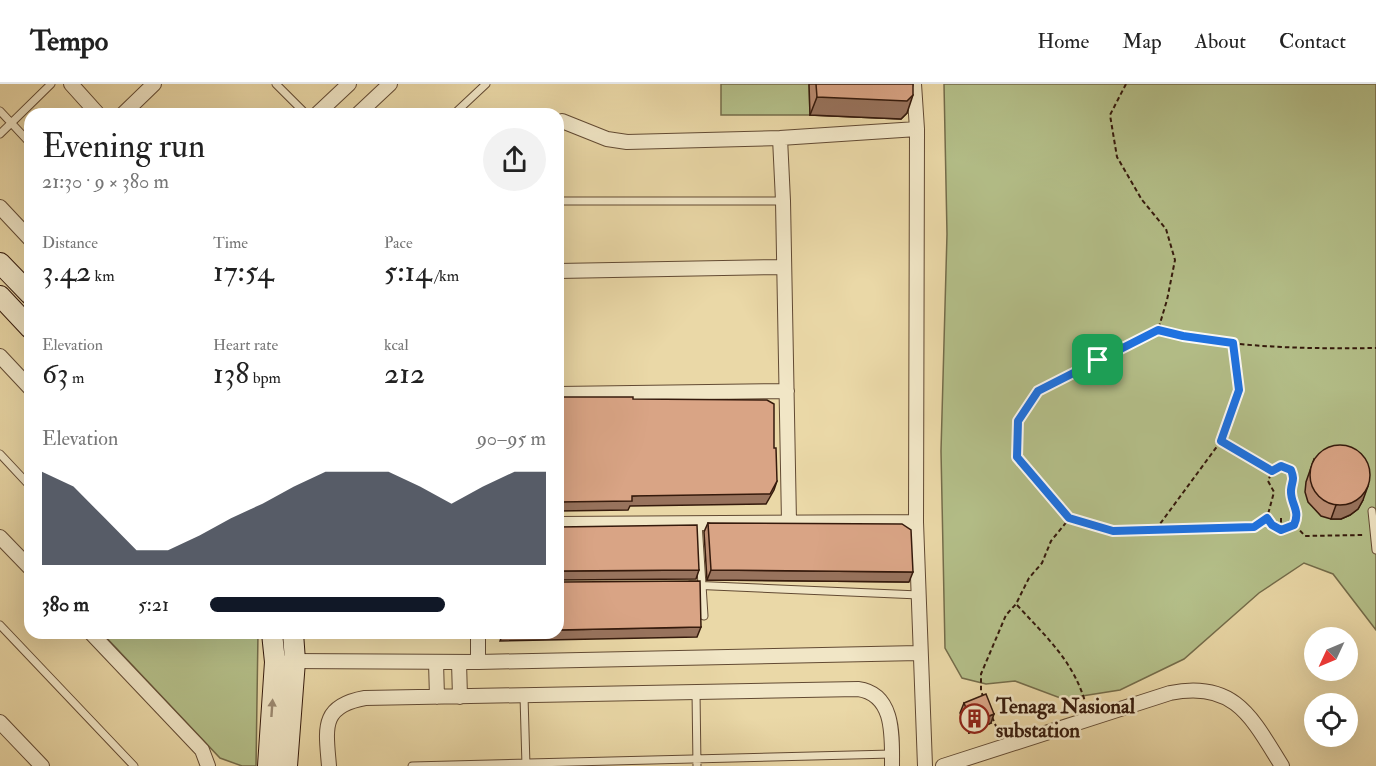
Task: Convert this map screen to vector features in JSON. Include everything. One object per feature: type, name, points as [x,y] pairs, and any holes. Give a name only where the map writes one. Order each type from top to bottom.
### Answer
[{"type":"main road","points":[[0,263],[24,288]]},
{"type":"main road","points":[[0,296],[24,322]]},
{"type":"main road","points":[[268,766],[275,662],[273,639]]},
{"type":"main road","points":[[287,766],[295,661],[293,639]]},
{"type":"street","points":[[71,84],[93,108]]},
{"type":"street","points":[[129,108],[154,84]]},
{"type":"street","points":[[323,108],[349,84]]},
{"type":"street","points":[[364,108],[390,84]]},
{"type":"street","points":[[914,84],[916,522],[919,653],[925,766]]},
{"type":"street","points":[[564,122],[608,139],[627,142],[780,138],[916,129]]},
{"type":"street","points":[[780,138],[789,522]]},
{"type":"street","points":[[0,207],[24,233]]},
{"type":"street","points":[[564,272],[783,267]]},
{"type":"street","points":[[1,358],[24,382]]},
{"type":"street","points":[[564,394],[787,391]]},
{"type":"street","points":[[564,524],[916,522]]},
{"type":"street","points":[[0,537],[24,562]]},
{"type":"street","points":[[97,639],[202,750],[208,766]]},
{"type":"street","points":[[478,639],[478,662]]},
{"type":"street","points":[[275,662],[478,662],[919,653]]},
{"type":"street","points":[[436,662],[437,697]]},
{"type":"street","points":[[459,662],[460,697]]},
{"type":"street","points":[[943,766],[1170,693],[1189,689],[1206,690],[1239,705],[1252,718],[1282,766]]},
{"type":"street","points":[[329,766],[326,732],[329,721],[341,704],[365,698],[868,690],[877,695],[887,710],[892,760]]},
{"type":"street","points":[[0,722],[42,766]]},
{"type":"lane","points":[[26,108],[51,84]]},
{"type":"lane","points":[[276,84],[300,108]]},
{"type":"lane","points":[[460,108],[486,84]]},
{"type":"lane","points":[[0,134],[24,110]]},
{"type":"lane","points":[[0,111],[24,137]]},
{"type":"lane","points":[[564,201],[783,201]]},
{"type":"lane","points":[[0,454],[24,480]]},
{"type":"lane","points":[[1372,511],[1376,550]]},
{"type":"lane","points":[[698,522],[704,616]]},
{"type":"lane","points":[[678,585],[919,595]]},
{"type":"lane","points":[[0,626],[134,766]]},
{"type":"lane","points":[[696,692],[697,762]]},
{"type":"lane","points":[[524,696],[526,765]]},
{"type":"lane","points":[[412,766],[892,760]]},
{"type":"path","points":[[1125,84],[1110,115],[1117,157],[1143,200],[1166,229],[1175,260],[1158,330]]},
{"type":"path","points":[[1281,530],[1294,525],[1298,516],[1291,491],[1294,480],[1291,470],[1281,466],[1272,471],[1268,481],[1274,492],[1267,518],[1254,527],[1113,531],[1069,518],[1017,457],[1018,421],[1038,391],[1158,330],[1233,343],[1342,349],[1376,348]]},
{"type":"path","points":[[1156,528],[1221,441],[1239,390],[1233,343]]},
{"type":"path","points":[[1221,441],[1272,471]]},
{"type":"path","points":[[1281,517],[1281,530]]},
{"type":"path","points":[[986,703],[981,692],[981,674],[1006,615],[1016,604],[1029,578],[1042,563],[1051,541],[1069,518]]},
{"type":"path","points":[[1267,518],[1272,525],[1281,530]]},
{"type":"path","points":[[1294,525],[1305,536],[1374,535]]},
{"type":"path","points":[[1016,604],[1066,659],[1083,692],[1090,719]]},
{"type":"path","points":[[990,714],[1004,747]]},
{"type":"green space","points":[[721,84],[809,84],[810,115],[721,115]]},
{"type":"green space","points":[[944,84],[1376,84],[1376,630],[1333,574],[1304,563],[1259,593],[1184,659],[1120,690],[1063,699],[1015,681],[986,684],[962,678],[945,648],[941,451],[947,234]]},
{"type":"green space","points":[[108,639],[258,639],[256,766],[242,766],[220,758]]},
{"type":"building","points":[[816,84],[913,84],[913,95],[907,101],[817,97]]},
{"type":"building","points":[[564,397],[767,400],[774,404],[777,481],[770,494],[632,496],[632,501],[564,502]]},
{"type":"building","points":[[1340,445],[1357,450],[1365,458],[1370,475],[1365,492],[1357,500],[1340,505],[1323,500],[1315,492],[1310,475],[1315,458],[1323,450]]},
{"type":"building","points":[[708,523],[902,524],[911,530],[913,572],[711,570]]},
{"type":"building","points":[[697,525],[699,570],[564,571],[564,527]]},
{"type":"building","points":[[700,581],[701,627],[564,630],[564,582]]},
{"type":"building","points":[[986,694],[994,714],[972,723],[964,703]]},
{"type":"place","name":"Tenaga Nasional substation","points":[[975,718]]},
{"type":"route","points":[[1158,330],[1233,343],[1239,390],[1221,441],[1272,471],[1281,466],[1291,470],[1294,480],[1291,491],[1298,516],[1294,525],[1281,530],[1272,525],[1267,518],[1254,527],[1113,531],[1069,518],[1017,457],[1018,421],[1038,391],[1098,360],[1158,330]]}]
